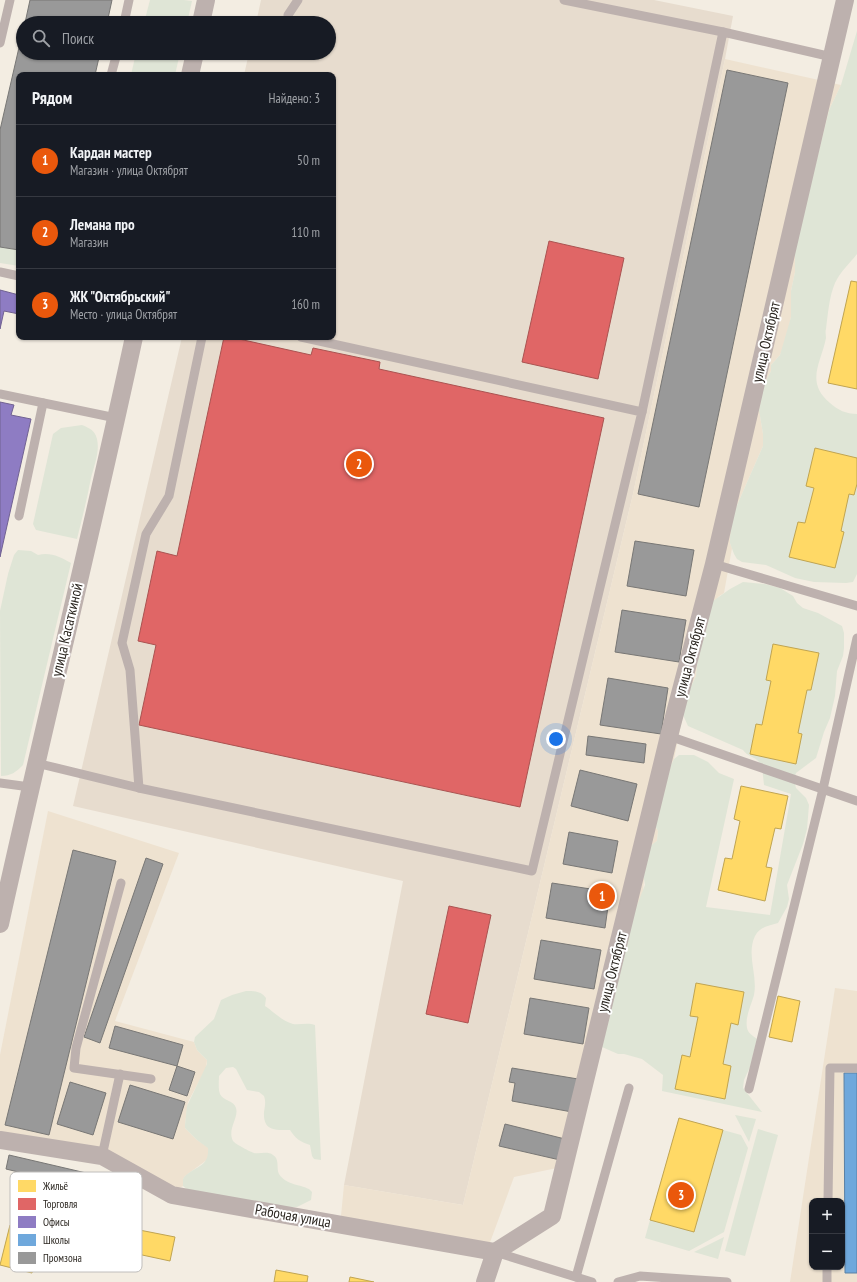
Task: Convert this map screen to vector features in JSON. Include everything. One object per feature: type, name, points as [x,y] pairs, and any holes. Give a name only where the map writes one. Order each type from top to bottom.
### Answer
[{"type":"street","points":[[203,16],[206,0]]},
{"type":"street","name":"улица Октябрят","points":[[494,1252],[552,1216],[669,736],[714,564],[845,0]]},
{"type":"street","points":[[191,72],[193,60]]},
{"type":"street","name":"улица Касаткиной","points":[[0,924],[30,787],[133,340]]},
{"type":"street","name":"Рабочая улица","points":[[0,1140],[102,1156],[131,1172]]},
{"type":"street","name":"Рабочая улица","points":[[142,1178],[172,1195],[494,1252]]},
{"type":"street","points":[[485,1282],[494,1252]]},
{"type":"lane","points":[[0,43],[10,0]]},
{"type":"lane","points":[[126,16],[129,0]]},
{"type":"lane","points":[[288,15],[298,0]]},
{"type":"lane","points":[[564,0],[723,32],[832,57]]},
{"type":"lane","points":[[36,763],[139,788],[532,871],[642,412],[723,32]]},
{"type":"lane","points":[[112,72],[115,60]]},
{"type":"lane","points":[[0,272],[16,275]]},
{"type":"lane","points":[[139,788],[130,670],[122,643],[146,534],[169,496],[201,340]]},
{"type":"lane","points":[[315,340],[642,412]]},
{"type":"lane","points":[[0,394],[116,418]]},
{"type":"lane","points":[[19,516],[43,403]]},
{"type":"lane","points":[[714,564],[857,606]]},
{"type":"lane","points":[[749,1089],[822,790],[857,638]]},
{"type":"lane","points":[[669,736],[857,801]]},
{"type":"lane","points":[[0,783],[30,787]]},
{"type":"lane","points":[[121,883],[76,1048],[74,1068],[151,1080]]},
{"type":"lane","points":[[828,1198],[830,1068],[857,1068]]},
{"type":"lane","points":[[102,1156],[120,1074]]},
{"type":"lane","points":[[576,1277],[628,1088]]},
{"type":"lane","name":"Рабочая улица","points":[[494,1252],[592,1282]]},
{"type":"lane","points":[[827,1270],[827,1282]]},
{"type":"lane","points":[[618,1282],[640,1276],[728,1282]]},
{"type":"shaded area","points":[[261,0],[654,0],[733,16],[633,494],[463,1205],[344,1185],[403,881],[73,806],[181,340],[336,340],[336,72],[245,72],[247,60],[336,60],[336,16],[258,16]]},
{"type":"shaded area","points":[[725,59],[841,85],[829,110],[795,248],[795,272],[791,291],[791,317],[785,343],[780,355],[771,365],[771,371],[764,385],[760,416],[763,446],[734,512],[730,543],[732,548],[724,593],[718,597],[698,656],[696,676],[690,689],[674,759],[671,765],[655,826],[658,831],[657,841],[652,845],[641,873],[644,879],[643,891],[571,1165],[514,1177],[485,1256],[340,1226],[344,1185],[463,1205],[633,494]]},
{"type":"shaded area","points":[[48,811],[179,853],[115,1021],[194,1042],[197,1050],[207,1060],[206,1068],[188,1102],[185,1128],[197,1140],[209,1148],[208,1159],[185,1176],[183,1179],[183,1186],[173,1191],[103,1149],[0,1133],[0,1055]]},
{"type":"shaded area","points":[[835,988],[857,991],[857,1282],[790,1282]]},
{"type":"green space","points":[[150,0],[192,1],[189,16],[146,16]]},
{"type":"green space","points":[[857,31],[857,254],[840,275],[833,288],[828,312],[826,338],[818,364],[816,380],[822,395],[836,408],[849,413],[857,414],[857,574],[853,582],[814,582],[795,578],[766,565],[742,562],[737,559],[734,554],[730,543],[730,536],[734,512],[763,446],[763,434],[759,410],[764,385],[771,371],[771,365],[780,355],[791,317],[791,291],[795,272],[795,248],[829,110],[841,85]]},
{"type":"green space","points":[[134,60],[178,60],[176,72],[132,72]]},
{"type":"green space","points":[[0,247],[16,250],[16,266],[0,263]]},
{"type":"green space","points":[[82,425],[95,433],[98,449],[77,539],[36,530],[33,524],[53,434],[61,428]]},
{"type":"green space","points":[[18,550],[31,551],[38,555],[51,555],[71,563],[23,765],[13,773],[1,776],[0,611],[8,574],[14,555]]},
{"type":"green space","points":[[743,582],[765,584],[780,588],[793,596],[797,603],[803,608],[818,613],[842,626],[844,633],[843,656],[837,671],[835,696],[830,718],[816,758],[796,773],[794,780],[796,788],[806,798],[809,805],[807,829],[803,844],[787,885],[789,899],[787,907],[778,923],[760,930],[755,936],[753,943],[752,958],[755,988],[748,1015],[747,1028],[748,1031],[757,1039],[750,1067],[744,1080],[743,1088],[762,1112],[662,1091],[663,1075],[642,1059],[624,1054],[618,1054],[602,1047],[633,915],[645,885],[641,873],[646,849],[657,841],[658,831],[655,826],[671,765],[674,759],[679,755],[694,755],[708,762],[719,773],[734,779],[706,907],[770,915],[791,794],[764,785],[763,773],[757,760],[743,750],[688,726],[683,715],[690,689],[696,676],[698,656],[713,601]]},
{"type":"green space","points":[[246,991],[255,991],[262,994],[266,998],[265,1006],[285,1021],[293,1024],[315,1025],[321,1160],[314,1159],[310,1145],[303,1143],[290,1130],[279,1130],[268,1126],[264,1118],[264,1096],[259,1092],[247,1090],[236,1069],[233,1067],[226,1068],[219,1076],[221,1096],[233,1103],[236,1108],[236,1116],[231,1132],[233,1141],[254,1153],[266,1153],[273,1155],[277,1161],[278,1172],[282,1178],[305,1187],[312,1192],[311,1200],[297,1207],[282,1207],[188,1190],[183,1186],[183,1179],[185,1176],[201,1165],[207,1159],[208,1154],[208,1148],[185,1128],[187,1106],[207,1064],[207,1060],[197,1050],[194,1042],[195,1037],[214,1019],[221,1000]]},
{"type":"green space","points":[[735,1115],[756,1119],[749,1142]]},
{"type":"green space","points":[[758,1129],[778,1135],[745,1256],[725,1251]]},
{"type":"green space","points":[[723,1130],[741,1135],[748,1148],[724,1232],[689,1251],[645,1238],[650,1220],[694,1232]]},
{"type":"green space","points":[[724,1237],[718,1259],[694,1252]]},
{"type":"building: Жильё","points":[[851,281],[857,282],[857,389],[828,383]]},
{"type":"building: Жильё","points":[[815,448],[857,458],[857,484],[854,495],[849,494],[841,531],[844,532],[835,568],[789,557],[798,522],[805,523],[814,488],[806,486]]},
{"type":"building: Жильё","points":[[773,644],[819,653],[811,690],[807,690],[798,733],[802,734],[796,764],[750,754],[756,724],[762,725],[771,681],[766,680]]},
{"type":"building: Жильё","points":[[741,786],[788,796],[781,829],[775,828],[766,867],[772,868],[765,901],[718,890],[725,858],[732,859],[740,821],[734,819]]},
{"type":"building: Жильё","points":[[696,983],[744,992],[738,1025],[731,1023],[723,1064],[731,1066],[725,1099],[675,1089],[682,1055],[690,1057],[698,1017],[690,1016]]},
{"type":"building: Жильё","points":[[778,996],[800,1001],[792,1042],[769,1037]]},
{"type":"building: Жильё","points":[[679,1118],[723,1130],[694,1232],[650,1220]]},
{"type":"building: Жильё","points":[[10,1225],[10,1268],[0,1265]]},
{"type":"building: Жильё","points":[[142,1231],[175,1237],[170,1261],[142,1255]]},
{"type":"building: Жильё","points":[[276,1270],[308,1276],[307,1282],[274,1282]]},
{"type":"building: Жильё","points":[[350,1277],[374,1282],[349,1282]]},
{"type":"building: Торговля","points":[[549,241],[624,258],[598,379],[522,362]]},
{"type":"building: Торговля","points":[[223,340],[244,340],[311,355],[313,348],[380,362],[379,369],[604,418],[520,807],[139,725],[156,645],[138,641],[157,551],[177,556]]},
{"type":"building: Торговля","points":[[449,906],[491,915],[468,1023],[426,1014]]},
{"type":"building: Офисы","points":[[0,290],[16,294],[16,313],[4,311],[0,329]]},
{"type":"building: Офисы","points":[[0,402],[14,405],[11,415],[31,419],[0,557]]},
{"type":"building: Школы","points":[[844,1073],[857,1073],[857,1273],[845,1273]]},
{"type":"building: Промзона","points":[[30,0],[112,0],[109,16],[27,16]]},
{"type":"building: Промзона","points":[[16,60],[98,60],[96,72],[16,72],[16,250],[0,247],[0,130]]},
{"type":"building: Промзона","points":[[727,70],[788,83],[699,507],[638,494]]},
{"type":"building: Промзона","points":[[635,541],[694,550],[686,596],[627,586]]},
{"type":"building: Промзона","points":[[622,610],[686,620],[679,662],[615,652]]},
{"type":"building: Промзона","points":[[608,678],[668,688],[661,734],[600,725]]},
{"type":"building: Промзона","points":[[588,736],[646,744],[644,763],[586,755]]},
{"type":"building: Промзона","points":[[580,770],[637,784],[628,821],[571,806]]},
{"type":"building: Промзона","points":[[569,832],[618,841],[612,873],[563,864]]},
{"type":"building: Промзона","points":[[73,850],[116,861],[49,1135],[5,1125]]},
{"type":"building: Промзона","points":[[146,858],[163,864],[100,1043],[84,1037]]},
{"type":"building: Промзона","points":[[552,883],[610,892],[605,928],[546,918]]},
{"type":"building: Промзона","points":[[541,940],[601,950],[594,989],[534,979]]},
{"type":"building: Промзона","points":[[530,998],[589,1008],[583,1044],[524,1034]]},
{"type":"building: Промзона","points":[[115,1026],[183,1045],[177,1066],[109,1048]]},
{"type":"building: Промзона","points":[[177,1066],[195,1072],[187,1096],[169,1090]]},
{"type":"building: Промзона","points":[[512,1068],[578,1079],[572,1112],[512,1101],[515,1083],[509,1082]]},
{"type":"building: Промзона","points":[[70,1082],[106,1093],[93,1135],[57,1124]]},
{"type":"building: Промзона","points":[[130,1085],[185,1102],[173,1139],[118,1122]]},
{"type":"building: Промзона","points":[[505,1124],[565,1139],[560,1160],[499,1146]]},
{"type":"building: Промзона","points":[[9,1155],[82,1172],[18,1172],[6,1169]]},
{"type":"place","name":"Лемана про","points":[[359,464]]},
{"type":"place","name":"Кардан мастер","points":[[602,896]]},
{"type":"place","name":"ЖК \"Октябрьский\"","points":[[681,1195]]}]
